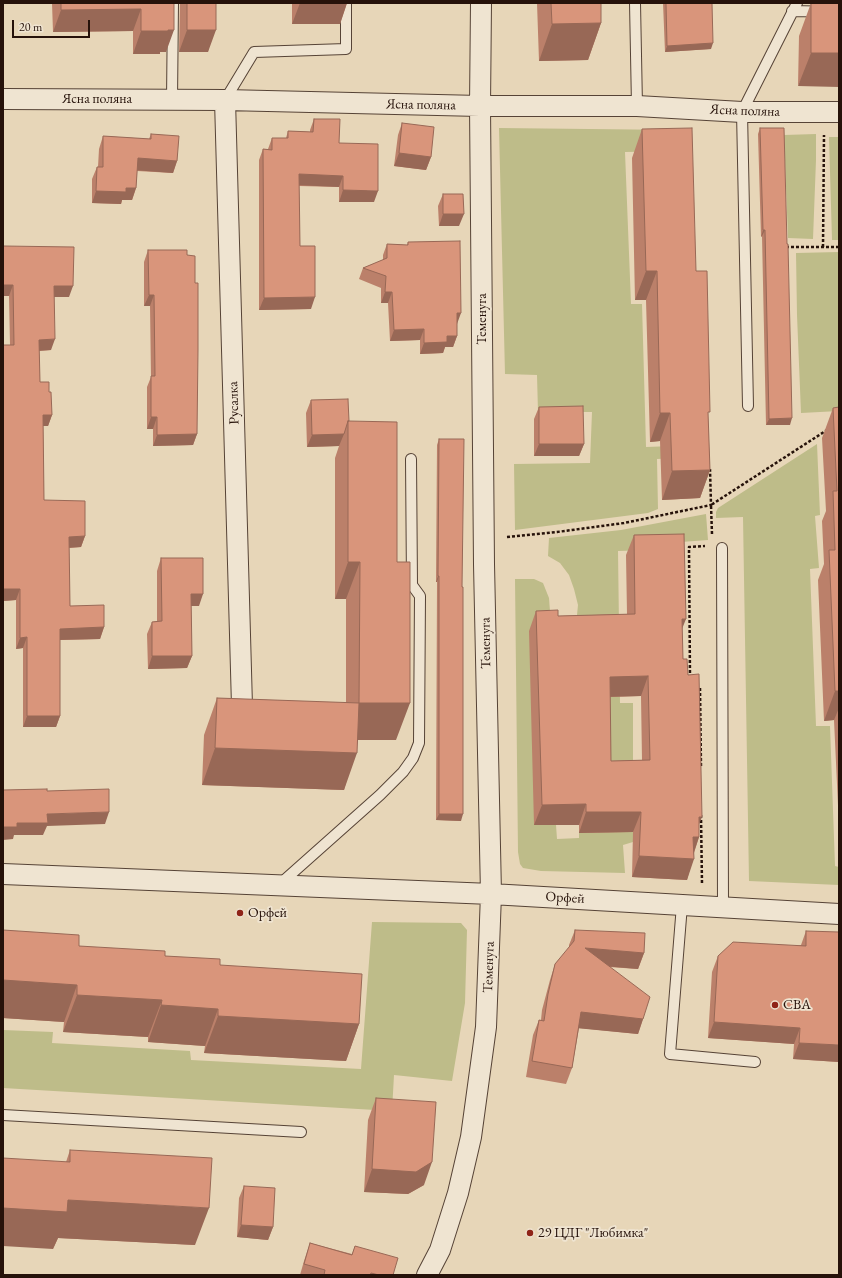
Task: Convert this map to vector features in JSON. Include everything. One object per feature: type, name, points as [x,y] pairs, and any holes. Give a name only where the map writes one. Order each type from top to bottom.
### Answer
[{"type":"street","name":"Теменуга","points":[[427,1275],[440,1250],[458,1193],[471,1137],[486,1027],[491,894],[484,539],[480,106],[481,3]]},
{"type":"street","name":"Ясна поляна","points":[[3,99],[225,100],[480,106],[637,106],[742,112],[832,112]]},
{"type":"street","name":"Русалка","points":[[225,100],[242,706]]},
{"type":"street","name":"Орфей","points":[[3,874],[491,894],[839,914]]},
{"type":"lane","points":[[172,100],[173,3]]},
{"type":"lane","points":[[225,100],[254,52],[346,49],[346,3]]},
{"type":"lane","points":[[635,3],[637,106]]},
{"type":"lane","points":[[748,406],[742,112],[794,7],[839,12]]},
{"type":"lane","points":[[279,886],[380,795],[403,772],[413,758],[419,743],[420,596],[412,586],[411,459]]},
{"type":"lane","points":[[722,548],[723,907]]},
{"type":"lane","points":[[682,905],[670,1054],[755,1062]]},
{"type":"lane","points":[[3,1115],[301,1132]]},
{"type":"path","points":[[823,247],[832,112]]},
{"type":"path","points":[[784,247],[839,247]]},
{"type":"path","points":[[484,539],[557,532],[624,523],[711,505],[710,466]]},
{"type":"shaded area","points":[[499,128],[678,130],[680,151],[625,152],[631,304],[642,304],[646,447],[701,445],[702,457],[657,459],[658,509],[648,513],[515,530],[514,464],[590,463],[592,412],[538,412],[537,375],[505,374]]},
{"type":"shaded area","points":[[816,134],[813,239],[788,238],[784,135]]},
{"type":"shaded area","points":[[829,137],[839,137],[839,240],[832,240]]},
{"type":"shaded area","points":[[839,252],[839,411],[801,413],[796,253]]},
{"type":"shaded area","points":[[817,444],[820,515],[815,516],[819,568],[810,569],[816,726],[830,726],[835,866],[839,867],[839,885],[749,881],[743,517],[716,518],[716,512],[718,508]]},
{"type":"shaded area","points":[[706,514],[708,540],[681,542],[681,549],[618,551],[620,703],[633,703],[633,842],[623,845],[625,873],[541,871],[523,868],[520,864],[518,852],[515,579],[534,579],[543,583],[549,598],[551,625],[534,825],[556,825],[557,839],[579,838],[579,833],[604,832],[575,635],[578,605],[569,575],[560,563],[548,556],[549,538],[621,530]]},
{"type":"shaded area","points":[[372,922],[461,923],[467,930],[465,1003],[452,1081],[394,1075],[392,1111],[3,1088],[3,1030],[53,1032],[52,1043],[190,1051],[191,1060],[361,1069]]},
{"type":"building","points":[[61,3],[174,3],[174,30],[141,31],[141,9],[61,10]]},
{"type":"building","points":[[187,3],[216,3],[216,30],[187,30]]},
{"type":"building","points":[[551,3],[601,3],[601,23],[552,24]]},
{"type":"building","points":[[666,3],[712,3],[713,43],[667,46]]},
{"type":"building","points":[[811,3],[839,3],[839,53],[811,53]]},
{"type":"building","points":[[314,119],[340,119],[339,143],[378,144],[378,191],[343,190],[343,176],[299,174],[300,246],[315,246],[315,297],[264,298],[263,149],[272,150],[272,138],[288,138],[288,131],[313,132]]},
{"type":"building","points":[[402,123],[434,127],[431,157],[399,153]]},
{"type":"building","points":[[692,128],[696,271],[707,271],[710,470],[672,471],[670,413],[660,413],[657,271],[646,271],[642,129]]},
{"type":"building","points":[[760,128],[784,128],[792,418],[769,419],[765,230],[763,230]]},
{"type":"building","points":[[151,134],[179,136],[177,161],[138,158],[136,188],[126,188],[126,192],[96,191],[97,167],[103,167],[103,136],[151,139]]},
{"type":"building","points":[[443,194],[463,194],[464,214],[443,214]]},
{"type":"building","points":[[460,241],[461,313],[457,313],[457,336],[447,336],[447,342],[424,343],[424,329],[394,330],[392,292],[385,292],[386,276],[363,268],[387,258],[387,244],[408,245],[408,242]]},
{"type":"building","points":[[3,246],[74,247],[73,286],[54,286],[55,339],[39,340],[40,382],[49,382],[52,415],[43,415],[44,500],[85,501],[85,536],[69,537],[70,606],[104,605],[104,627],[60,629],[60,716],[27,716],[27,637],[20,638],[20,589],[3,589],[3,345],[14,345],[13,285],[3,285]]},
{"type":"building","points":[[148,250],[187,250],[187,255],[195,256],[195,283],[198,283],[197,434],[157,435],[157,417],[151,417],[151,376],[155,376],[154,295],[149,295]]},
{"type":"building","points":[[348,399],[349,421],[344,434],[312,435],[311,400]]},
{"type":"building","points":[[583,406],[584,444],[539,444],[539,407]]},
{"type":"building","points":[[839,407],[839,691],[835,691],[829,550],[835,550],[833,491],[837,491],[833,408]]},
{"type":"building","points":[[348,421],[397,422],[397,562],[410,562],[410,703],[359,703],[360,562],[348,562]]},
{"type":"building","points":[[439,439],[464,439],[462,587],[463,814],[439,814]]},
{"type":"building","points":[[684,534],[686,619],[682,619],[683,659],[687,659],[688,675],[699,674],[702,817],[699,817],[699,837],[693,837],[694,859],[639,856],[641,812],[586,812],[586,804],[542,805],[536,611],[558,610],[558,616],[635,614],[634,535]],"holes":[[[648,676],[650,760],[611,761],[610,677]]]},
{"type":"building","points":[[161,558],[203,558],[203,594],[191,594],[192,656],[152,656],[152,622],[162,621]]},
{"type":"building","points":[[217,698],[359,703],[357,753],[215,748]]},
{"type":"building","points":[[47,789],[47,791],[109,789],[109,812],[47,814],[48,823],[17,823],[17,827],[3,827],[3,790]]},
{"type":"building","points":[[3,930],[79,935],[79,946],[165,951],[165,956],[220,959],[220,965],[362,974],[359,1024],[218,1016],[218,1009],[161,1005],[162,1000],[77,995],[77,985],[3,980]]},
{"type":"building","points":[[575,930],[645,933],[644,953],[585,948],[650,997],[643,1019],[581,1012],[572,1068],[532,1061],[539,1020],[544,1021],[555,964],[574,941]]},
{"type":"building","name":"CBA","points":[[806,931],[839,932],[839,1045],[799,1043],[800,1028],[714,1022],[718,956],[733,942],[806,946]]},
{"type":"building","points":[[376,1098],[436,1102],[432,1162],[416,1172],[372,1169]]},
{"type":"building","points":[[70,1150],[212,1158],[209,1208],[68,1200],[67,1212],[3,1208],[3,1158],[70,1162]]},
{"type":"building","points":[[244,1186],[275,1188],[273,1227],[241,1225]]},
{"type":"building","points":[[310,1243],[352,1255],[355,1246],[398,1258],[393,1275],[379,1275],[371,1273],[370,1275],[324,1275],[325,1270],[304,1264]]},
{"type":"place","name":"Орфей","points":[[240,913]]},
{"type":"place","name":"CBA","points":[[775,1005]]},
{"type":"place","name":"29 ЦДГ \"Любимка\"","points":[[530,1233]]}]
